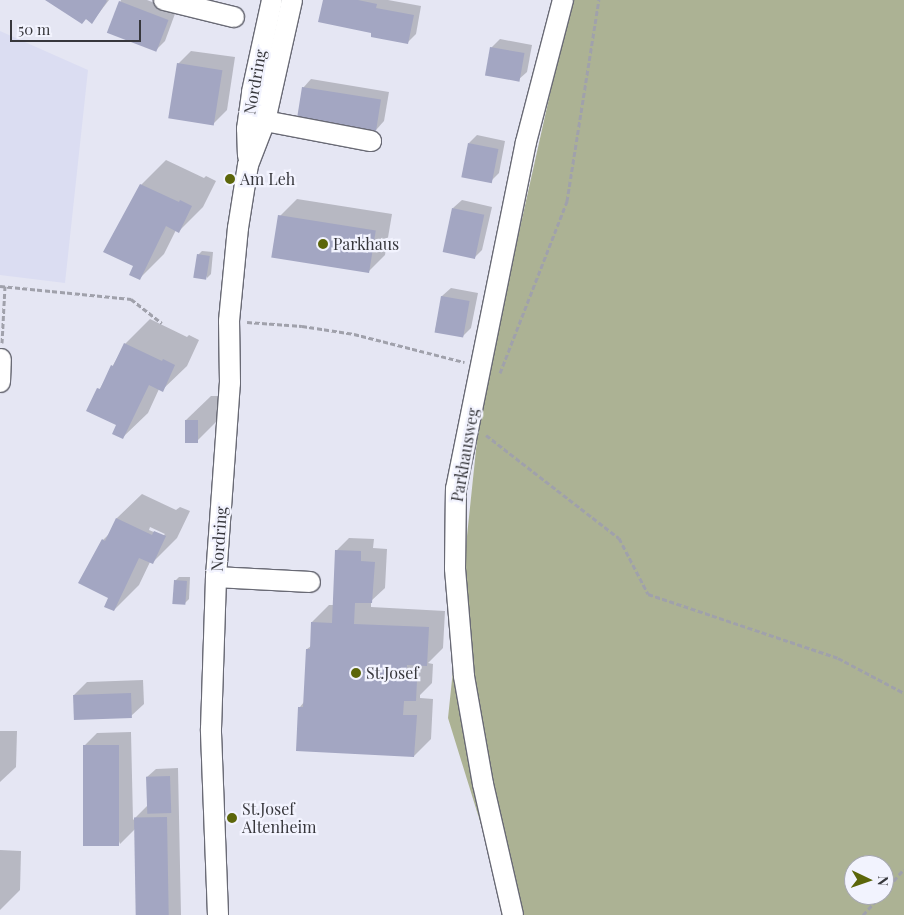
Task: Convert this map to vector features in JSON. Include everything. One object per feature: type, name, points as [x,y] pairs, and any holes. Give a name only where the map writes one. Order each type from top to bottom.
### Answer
[{"type":"street","points":[[164,0],[234,17]]},
{"type":"street","name":"Nordring","points":[[218,915],[211,729],[216,577],[230,383],[229,321],[238,228],[248,165],[247,136],[252,92],[272,0]]},
{"type":"street","name":"Nordring","points":[[248,165],[265,122],[292,0]]},
{"type":"street","name":"Parkhausweg","points":[[513,915],[483,784],[464,676],[455,568],[456,489],[490,369],[526,142],[563,0]]},
{"type":"street","name":"Nordring","points":[[265,122],[371,141]]},
{"type":"street","points":[[0,382],[1,359]]},
{"type":"street","points":[[216,577],[310,582]]},
{"type":"path","points":[[229,321],[302,326],[354,334],[437,357],[490,369],[567,201],[599,0]]},
{"type":"path","points":[[0,286],[131,299],[162,323]]},
{"type":"path","points":[[1,359],[6,286]]},
{"type":"path","points":[[478,428],[619,538],[648,594],[838,658],[904,693]]},
{"type":"path","points":[[894,880],[904,869]]},
{"type":"path","points":[[863,915],[872,905]]},
{"type":"shaded area","points":[[0,31],[88,70],[65,283],[0,275]]},
{"type":"green space","points":[[571,0],[904,0],[904,915],[509,915],[448,718],[481,402]]},
{"type":"building","points":[[45,0],[107,1],[92,24],[86,19],[82,24]]},
{"type":"building","points":[[323,0],[358,0],[377,4],[376,8],[414,15],[408,44],[371,37],[371,33],[318,22]]},
{"type":"building","points":[[119,1],[168,20],[156,52],[107,33]]},
{"type":"building","points":[[490,47],[524,53],[519,82],[485,76]]},
{"type":"building","points":[[177,63],[222,70],[214,126],[168,118]]},
{"type":"building","points":[[302,87],[381,100],[376,131],[297,119]]},
{"type":"building","points":[[468,143],[498,149],[492,183],[461,177]]},
{"type":"building","points":[[140,184],[192,206],[179,233],[166,226],[140,280],[129,275],[133,266],[103,252]]},
{"type":"building","points":[[452,208],[484,215],[475,259],[443,252]]},
{"type":"building","name":"Parkhaus","points":[[278,215],[376,230],[369,273],[271,257]]},
{"type":"building","points":[[197,254],[210,256],[206,280],[193,278]]},
{"type":"building","points":[[441,296],[470,301],[463,337],[435,332]]},
{"type":"building","points":[[124,343],[175,365],[163,392],[149,385],[123,439],[112,434],[116,425],[86,411],[97,388],[100,389],[111,365],[113,366]]},
{"type":"building","points":[[185,420],[198,420],[198,443],[185,443]]},
{"type":"building","points":[[116,518],[152,535],[154,531],[166,536],[153,564],[139,558],[114,611],[104,607],[108,598],[78,583],[102,539],[105,541]]},
{"type":"building","name":"St.Josef","points":[[335,550],[361,551],[361,561],[375,562],[372,603],[355,603],[354,624],[429,627],[427,666],[407,665],[406,680],[417,680],[416,701],[404,701],[403,715],[417,715],[414,757],[296,751],[298,707],[303,707],[306,649],[310,649],[311,622],[332,623]]},
{"type":"building","points":[[174,580],[187,581],[185,605],[172,604]]},
{"type":"building","points":[[131,693],[132,718],[74,720],[73,695]]},
{"type":"building","points":[[83,745],[119,745],[119,846],[83,846]]},
{"type":"building","points":[[170,776],[171,813],[147,814],[146,777]]},
{"type":"building","points":[[167,817],[169,915],[136,915],[134,818]]},
{"type":"place","name":"Am Leh","points":[[230,179]]},
{"type":"place","name":"Parkhaus","points":[[323,244]]},
{"type":"place","name":"St.Josef","points":[[356,673]]},
{"type":"place","name":"St.Josef Altenheim","points":[[232,818]]}]
